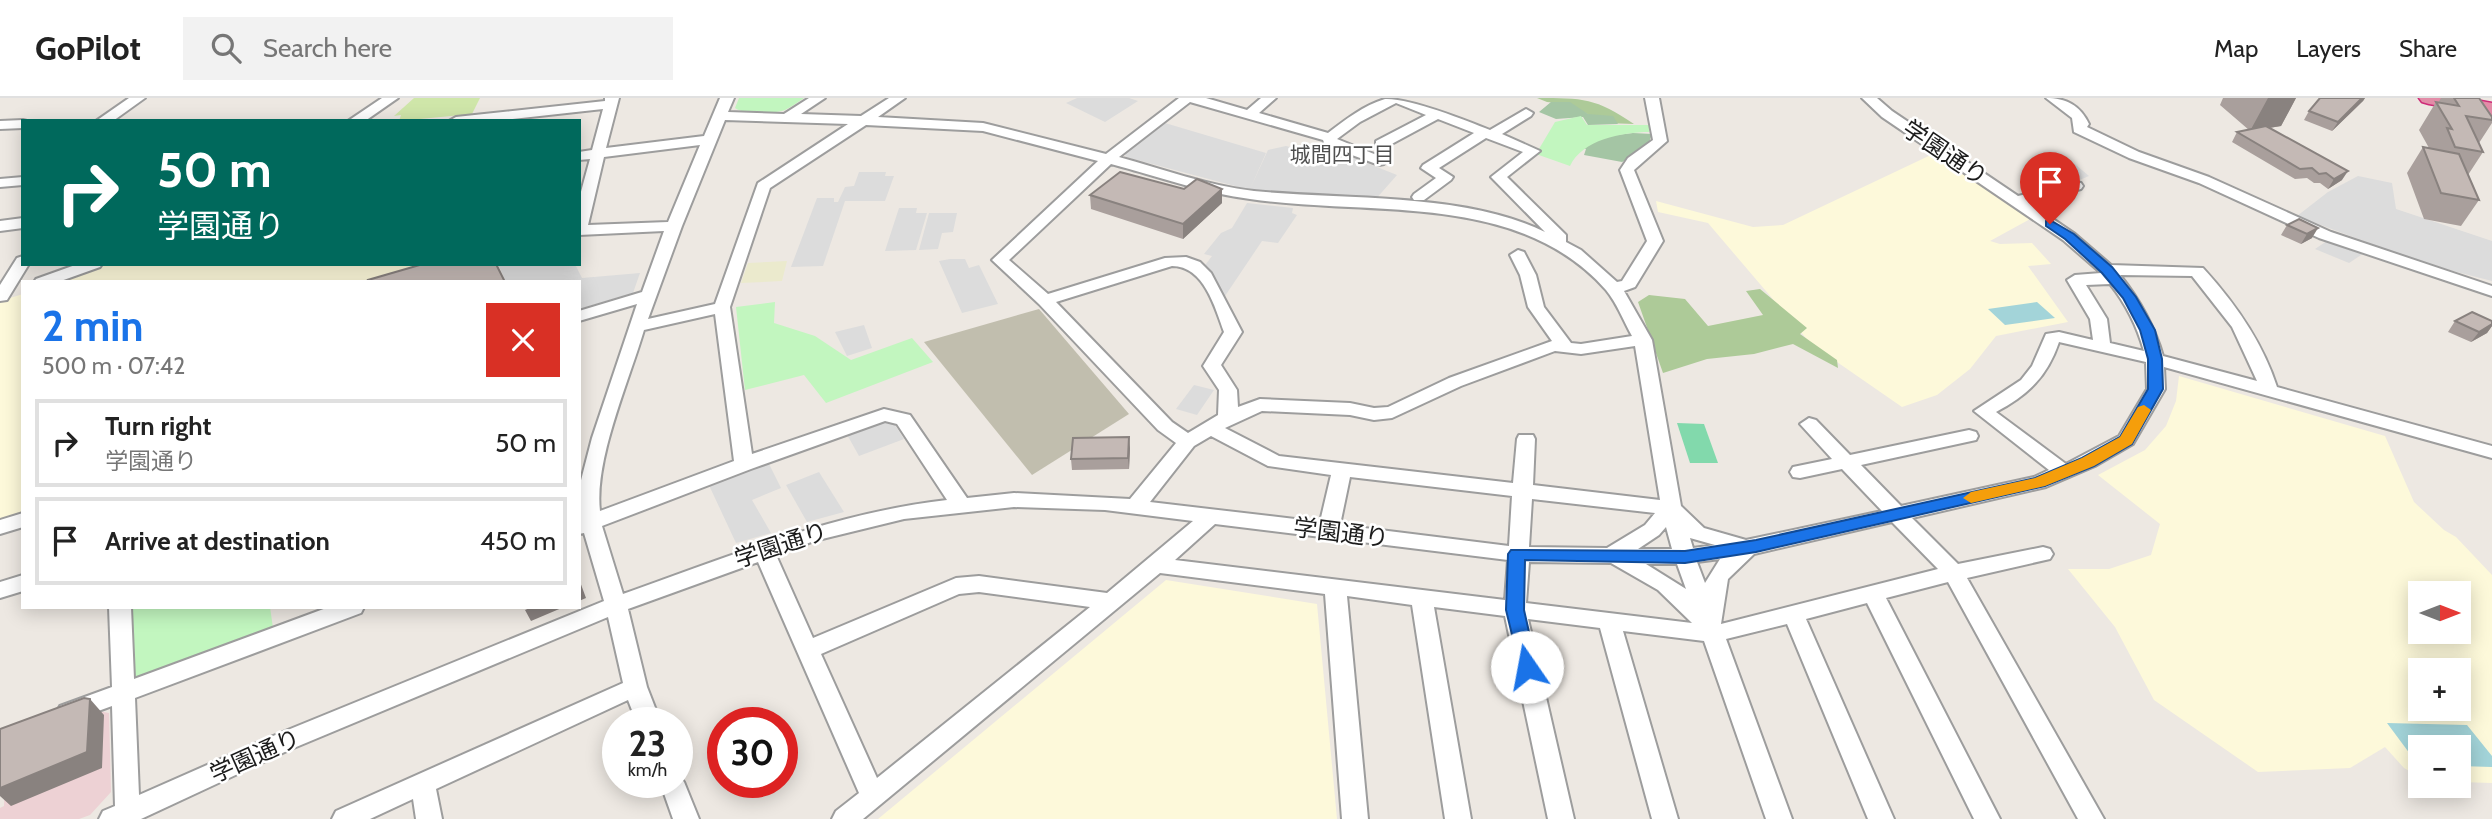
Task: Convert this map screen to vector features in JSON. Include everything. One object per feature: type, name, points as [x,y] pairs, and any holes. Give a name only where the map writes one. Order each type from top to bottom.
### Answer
[{"type":"highway","points":[[2429,98],[2492,109]]},
{"type":"highway","points":[[2477,98],[2492,101]]},
{"type":"street","points":[[106,119],[138,98]]},
{"type":"street","points":[[358,119],[391,98]]},
{"type":"street","points":[[643,707],[635,687],[616,605],[585,525],[588,493],[592,468],[637,327],[674,226],[727,98]]},
{"type":"street","points":[[785,118],[818,98]]},
{"type":"street","points":[[744,464],[722,307],[763,186],[898,98]]},
{"type":"street","points":[[1186,442],[1165,426],[1045,300],[999,260],[1108,159],[1189,98],[1330,138]]},
{"type":"street","points":[[1249,115],[1269,98]]},
{"type":"street","points":[[1330,138],[1355,119],[1395,98],[1533,151],[1498,177],[1560,238],[1558,244]]},
{"type":"street","points":[[1616,288],[1629,284],[1634,268],[1645,258],[1655,241],[1627,170],[1634,160],[1660,141],[1652,98]]},
{"type":"street","name":"学園通り","points":[[122,817],[432,679],[616,605],[763,550],[847,524],[960,504],[1014,500],[1136,505],[1210,517],[1517,554],[1685,557],[1756,546],[2039,482],[2126,440],[2156,389],[2155,359],[2140,314],[2111,275],[2070,237],[1886,114],[1869,98]]},
{"type":"street","points":[[2053,98],[2071,108],[2080,118],[2079,129],[2125,150],[2204,180],[2325,235],[2492,291]]},
{"type":"street","points":[[472,119],[611,101],[581,221]]},
{"type":"street","points":[[1419,197],[1446,177],[1428,168],[1526,113]]},
{"type":"street","points":[[1381,144],[1435,115]]},
{"type":"street","points":[[720,116],[983,127],[1250,194],[1413,206],[1480,215],[1512,224],[1558,244],[1595,268],[1616,288],[1633,313],[1643,340],[1671,508],[1685,557],[1779,819]]},
{"type":"street","points":[[0,125],[21,124]]},
{"type":"street","points":[[1330,138],[1330,142],[1379,161]]},
{"type":"street","points":[[581,156],[709,140]]},
{"type":"street","points":[[0,183],[21,181]]},
{"type":"street","points":[[2016,201],[2076,186]]},
{"type":"street","points":[[0,226],[21,223]]},
{"type":"street","points":[[581,230],[674,226]]},
{"type":"street","points":[[1518,255],[1528,275],[1536,307],[1565,347]]},
{"type":"street","points":[[1045,300],[1171,261],[1183,261],[1196,266],[1223,305],[1233,332],[1212,366],[1226,380],[1230,404],[1227,418]]},
{"type":"street","points":[[1,296],[21,264]]},
{"type":"street","points":[[48,280],[88,266]]},
{"type":"street","points":[[2101,345],[2104,335],[2096,310],[2075,280],[2111,275],[2197,271],[2228,305],[2262,365],[2269,391]]},
{"type":"street","points":[[1,296],[21,290]]},
{"type":"street","points":[[581,315],[649,295]]},
{"type":"street","points":[[637,327],[722,307]]},
{"type":"street","points":[[2064,472],[1983,411],[2010,399],[2037,376],[2052,338],[2070,338],[2101,345],[2492,452]]},
{"type":"street","points":[[1136,505],[1186,442],[1227,418],[1260,405],[1350,409],[1374,414],[1392,412],[1455,382],[1553,346],[1581,349],[1643,340]]},
{"type":"street","points":[[585,525],[869,419],[894,415],[903,419],[960,504]]},
{"type":"street","points":[[1809,424],[1954,573],[2091,819]]},
{"type":"street","points":[[1209,427],[1275,462],[1341,472],[1671,508],[1697,533],[1715,540],[1756,546]]},
{"type":"street","points":[[1800,472],[1969,436]]},
{"type":"street","points":[[1526,439],[1515,610],[1561,819]]},
{"type":"street","points":[[1328,532],[1341,472]]},
{"type":"street","points":[[1607,557],[1635,543],[1652,530],[1671,508]]},
{"type":"street","points":[[845,819],[1156,565],[1210,517]]},
{"type":"street","points":[[0,527],[21,521]]},
{"type":"street","points":[[1714,634],[1714,586],[1719,572],[1728,562],[1756,546]]},
{"type":"street","points":[[763,550],[873,796]]},
{"type":"street","points":[[1156,565],[1714,634],[1793,612],[2043,554]]},
{"type":"street","points":[[1607,557],[1636,567],[1667,585],[1693,607],[1714,634]]},
{"type":"street","points":[[0,590],[21,584]]},
{"type":"street","points":[[807,650],[956,586],[979,584],[1111,602]]},
{"type":"street","points":[[1335,587],[1355,819]]},
{"type":"street","points":[[1873,593],[1987,819]]},
{"type":"street","points":[[1422,598],[1458,819]]},
{"type":"street","points":[[120,609],[122,817]]},
{"type":"street","points":[[49,720],[348,609]]},
{"type":"street","points":[[1793,612],[1881,819]]},
{"type":"street","points":[[1609,621],[1665,819]]},
{"type":"street","points":[[345,819],[635,687]]},
{"type":"street","points":[[424,784],[429,819]]},
{"type":"street","points":[[678,798],[686,819]]},
{"type":"shaded area","points":[[1077,98],[1129,98],[1138,101],[1105,122],[1066,103]]},
{"type":"shaded area","points":[[1165,123],[1266,153],[1250,189],[1268,150],[1286,146],[1313,153],[1337,151],[1397,175],[1375,200],[1250,190],[1126,157],[1125,154]]},
{"type":"shaded area","points":[[1935,153],[2032,218],[1990,241],[2000,244],[2032,243],[2051,264],[2028,266],[2068,322],[1996,336],[1970,369],[1937,395],[1902,407],[1811,344],[1708,223],[1658,212],[1656,201],[1753,227],[1783,225]]},
{"type":"shaded area","points":[[2051,153],[2076,165],[2089,176],[2077,181],[2034,160]]},
{"type":"shaded area","points":[[859,172],[886,172],[885,176],[894,176],[885,201],[845,201],[823,266],[791,267],[817,198],[834,198],[834,202],[838,202],[845,187],[854,186]]},
{"type":"shaded area","points":[[2358,176],[2392,183],[2396,209],[2492,241],[2492,281],[2422,263],[2297,216],[2328,192]]},
{"type":"shaded area","points":[[1247,203],[1293,208],[1292,213],[1297,215],[1278,243],[1262,241],[1223,299],[1203,268],[1212,256],[1204,254],[1221,233],[1232,228]]},
{"type":"shaded area","points":[[899,208],[917,208],[916,213],[927,213],[916,250],[885,251]]},
{"type":"shaded area","points":[[929,213],[957,213],[953,232],[942,233],[938,249],[919,250]]},
{"type":"shaded area","points":[[2330,239],[2364,253],[2349,263],[2315,249]]},
{"type":"shaded area","points":[[965,259],[969,268],[979,265],[998,304],[962,313],[939,261]]},
{"type":"shaded area","points":[[103,266],[436,266],[388,280],[64,280]]},
{"type":"shaded area","points":[[499,266],[576,266],[582,278],[640,273],[633,293],[581,308],[581,280],[505,280]]},
{"type":"shaded area","points":[[21,295],[21,513],[0,519],[0,301]]},
{"type":"shaded area","points":[[1039,309],[1129,414],[1032,475],[924,342]]},
{"type":"shaded area","points":[[864,325],[872,348],[847,356],[835,332]]},
{"type":"shaded area","points":[[2179,376],[2385,436],[2414,502],[2444,530],[2456,537],[2492,575],[2492,783],[2471,782],[2471,735],[2408,735],[2408,770],[2385,747],[2350,768],[2258,772],[2154,700],[2115,627],[2068,569],[2109,569],[2151,555],[2160,524],[2098,475],[2145,450],[2166,426],[2176,401]]},
{"type":"shaded area","points":[[1194,385],[1214,390],[1197,415],[1176,409]]},
{"type":"shaded area","points":[[891,419],[904,439],[859,456],[845,431]]},
{"type":"shaded area","points":[[767,460],[781,488],[752,500],[771,533],[736,543],[707,481]]},
{"type":"shaded area","points":[[819,472],[844,512],[807,522],[786,485]]},
{"type":"shaded area","points":[[1166,580],[1317,604],[1337,819],[878,819]]},
{"type":"shaded area","points":[[93,710],[109,713],[111,792],[90,815],[79,819],[0,819],[0,808],[4,806],[6,742]]},
{"type":"green space","points":[[414,98],[480,98],[472,114],[420,119],[400,119],[401,115],[394,116]]},
{"type":"green space","points":[[739,98],[804,98],[785,110],[759,113],[735,108]]},
{"type":"green space","points":[[1537,98],[1588,101],[1609,109],[1634,124],[1606,123],[1567,104]]},
{"type":"green space","points":[[1551,102],[1570,102],[1588,114],[1613,116],[1618,124],[1588,125],[1583,117],[1556,119],[1539,112]]},
{"type":"green space","points":[[1581,116],[1587,125],[1651,125],[1649,132],[1615,136],[1593,144],[1576,157],[1570,166],[1536,154],[1555,122]]},
{"type":"green space","points":[[1633,133],[1652,134],[1647,148],[1622,162],[1584,155],[1586,149],[1579,147],[1591,138]]},
{"type":"green space","points":[[787,261],[782,281],[741,283],[748,263]]},
{"type":"green space","points":[[1760,289],[1807,328],[1800,334],[1837,360],[1838,368],[1793,344],[1754,354],[1707,359],[1663,373],[1638,302],[1649,295],[1685,299],[1708,326],[1763,315],[1746,291]]},
{"type":"green space","points":[[775,302],[774,323],[815,336],[851,360],[912,338],[933,362],[826,403],[804,375],[745,390],[736,307]]},
{"type":"green space","points":[[1677,423],[1704,424],[1718,463],[1690,463]]},
{"type":"green space","points":[[132,609],[270,609],[273,628],[142,677],[130,676],[129,612]]},
{"type":"water","points":[[2037,302],[2055,318],[2005,325],[1988,309]]},
{"type":"water","points":[[2387,723],[2467,725],[2492,756],[2492,767],[2471,766],[2471,735],[2408,735],[2408,751]]},
{"type":"building","points":[[2320,98],[2362,98],[2338,122],[2309,111]]},
{"type":"building","points":[[2454,98],[2479,98],[2492,117],[2492,120],[2466,116],[2483,152],[2455,147],[2447,128],[2452,129],[2436,102],[2459,106]]},
{"type":"building","points":[[2266,126],[2348,171],[2334,179],[2326,173],[2319,174],[2312,168],[2300,169],[2237,132]]},
{"type":"building","points":[[2423,147],[2459,154],[2479,200],[2441,193]]},
{"type":"building","points":[[1120,172],[1184,189],[1197,179],[1222,189],[1183,224],[1090,195]]},
{"type":"building","points":[[2299,219],[2318,228],[2307,234],[2287,225]]},
{"type":"building","points":[[416,266],[497,266],[504,280],[368,280]]},
{"type":"building","points":[[2472,312],[2492,321],[2492,324],[2479,332],[2455,321]]},
{"type":"building","points":[[1129,437],[1128,458],[1071,459],[1073,438]]},
{"type":"building","points":[[84,698],[90,699],[87,752],[0,788],[0,729]]},
{"type":"slow traffic","points":[[1971,498],[2039,482],[2088,462],[2126,440],[2144,410]]},
{"type":"district","name":"城間四丁目","points":[[1342,155]]},
{"type":"route","points":[[1527,667],[1515,610],[1517,554],[1685,557],[1756,546],[2039,482],[2088,462],[2126,440],[2156,389],[2155,359],[2147,330],[2129,297],[2107,270],[2070,237],[2050,224]]}]
